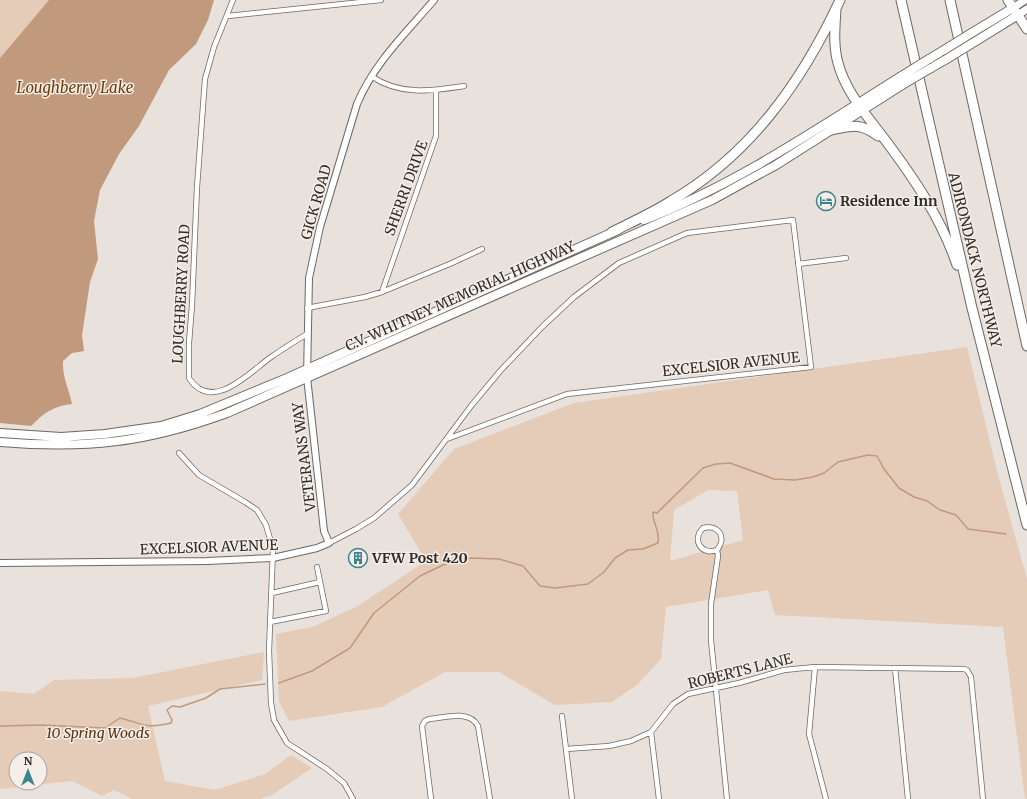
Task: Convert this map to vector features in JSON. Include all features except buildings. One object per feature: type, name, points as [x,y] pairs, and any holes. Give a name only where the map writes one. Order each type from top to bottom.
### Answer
[{"type":"highway","name":"ADIRONDACK NORTHWAY","points":[[901,0],[972,308],[1027,526]]},
{"type":"highway","points":[[950,0],[1027,346]]},
{"type":"highway","points":[[838,4],[834,30],[838,64],[860,107],[925,196],[944,229],[972,308]]},
{"type":"highway","points":[[612,232],[687,191],[719,168],[747,142],[769,118],[796,82],[838,4]]},
{"type":"highway","points":[[1013,8],[1027,29]]},
{"type":"highway","name":"C.V. WHITNEY MEMORIAL HIGHWAY","points":[[0,442],[73,446],[118,442],[153,436],[180,429],[227,412],[712,200],[776,165],[831,130],[900,77],[1013,8]]},
{"type":"highway","name":"C.V. WHITNEY MEMORIAL HIGHWAY","points":[[0,433],[75,436],[116,433],[154,427],[200,414],[228,403],[612,232],[698,198],[945,60],[976,41],[1013,8]]},
{"type":"highway","points":[[831,130],[857,125],[870,129],[886,141]]},
{"type":"main road","points":[[1013,8],[1025,0]]},
{"type":"main road","points":[[1013,8],[1027,9]]},
{"type":"street","name":"LOUGHBERRY ROAD","points":[[233,0],[228,16],[214,47],[207,69],[203,98],[189,343],[189,378],[202,390],[215,392],[224,390],[236,385],[271,357],[307,334]]},
{"type":"street","points":[[228,16],[381,0]]},
{"type":"street","name":"GICK ROAD","points":[[308,368],[307,308],[311,264],[320,227],[357,104],[371,76],[388,53],[434,0]]},
{"type":"street","points":[[371,76],[390,87],[410,90],[436,90],[464,86]]},
{"type":"street","name":"SHERRI DRIVE","points":[[382,292],[436,136],[436,90]]},
{"type":"street","name":"EXCELSIOR AVENUE","points":[[0,563],[207,561],[273,558],[316,548],[329,543],[356,529],[392,504],[412,485],[447,439],[501,370],[543,326],[574,297],[618,263],[687,233],[792,220],[811,367],[567,394],[447,439]]},
{"type":"street","points":[[307,308],[365,297],[382,292],[482,249]]},
{"type":"street","points":[[798,264],[846,258]]},
{"type":"street","name":"VETERANS WAY","points":[[308,368],[307,377],[324,531],[329,543]]},
{"type":"street","points":[[179,453],[199,475],[245,502],[260,514],[271,537],[273,558],[269,651],[270,703],[274,720],[278,730],[287,743],[327,769],[344,783],[353,799]]},
{"type":"street","points":[[717,550],[712,552],[706,551],[698,543],[698,537],[703,528],[714,527],[721,534],[722,544],[717,550],[717,569],[710,623],[715,688],[727,799]]},
{"type":"street","points":[[270,622],[326,611],[317,567]]},
{"type":"street","points":[[272,593],[320,582]]},
{"type":"street","points":[[815,667],[809,734],[826,799]]},
{"type":"street","name":"ROBERTS LANE","points":[[566,749],[609,746],[631,741],[651,732],[673,704],[682,697],[694,692],[739,683],[784,670],[815,667],[961,668],[967,670],[970,677],[983,799]]},
{"type":"street","points":[[895,668],[908,799]]},
{"type":"street","points":[[431,799],[422,732],[424,723],[429,719],[460,716],[466,716],[475,721],[480,737],[490,799]]},
{"type":"street","points":[[562,716],[572,799]]},
{"type":"street","points":[[651,732],[659,799]]},
{"type":"green space","points":[[0,0],[49,0],[0,58]]},
{"type":"green space","points":[[967,347],[998,475],[1027,579],[1027,799],[1025,799],[1003,627],[775,615],[768,590],[666,607],[661,659],[638,684],[612,702],[555,705],[499,672],[445,672],[382,707],[289,721],[279,701],[276,634],[312,627],[356,607],[426,561],[398,514],[454,449],[574,403]],"holes":[[[708,490],[737,491],[743,540],[670,561],[674,510]]]},
{"type":"green space","name":"10 Spring Woods","points":[[264,652],[262,680],[148,706],[165,781],[215,790],[265,774],[291,755],[312,768],[272,795],[260,799],[133,799],[114,790],[102,796],[72,781],[48,784],[48,751],[8,751],[8,788],[0,789],[0,691],[34,694],[54,680],[133,678]]},
{"type":"water","name":"Loughberry Lake","points":[[49,0],[214,0],[208,20],[196,44],[169,70],[139,126],[119,154],[100,190],[94,221],[98,259],[90,282],[82,335],[84,351],[72,353],[63,361],[65,378],[72,404],[54,408],[40,417],[31,426],[0,423],[0,58]]},
{"type":"waterway","points":[[279,683],[312,671],[350,648],[374,613],[420,576],[443,565],[471,558],[499,559],[523,566],[540,586],[555,588],[588,584],[604,572],[615,558],[628,550],[643,549],[658,543],[658,533],[653,512],[657,513],[703,468],[716,464],[730,463],[774,479],[795,480],[813,477],[824,473],[838,462],[868,455],[877,456],[884,469],[899,488],[914,497],[927,501],[940,510],[956,515],[968,529],[1006,534]]},
{"type":"waterway","points":[[0,726],[41,725],[105,728],[120,718],[150,726],[162,725],[171,723],[172,720],[167,710],[172,706],[180,707],[206,698],[220,689],[265,684]]},
{"type":"place","name":"Residence Inn","points":[[826,201]]},
{"type":"place","name":"VFW Post 420","points":[[358,558]]}]
